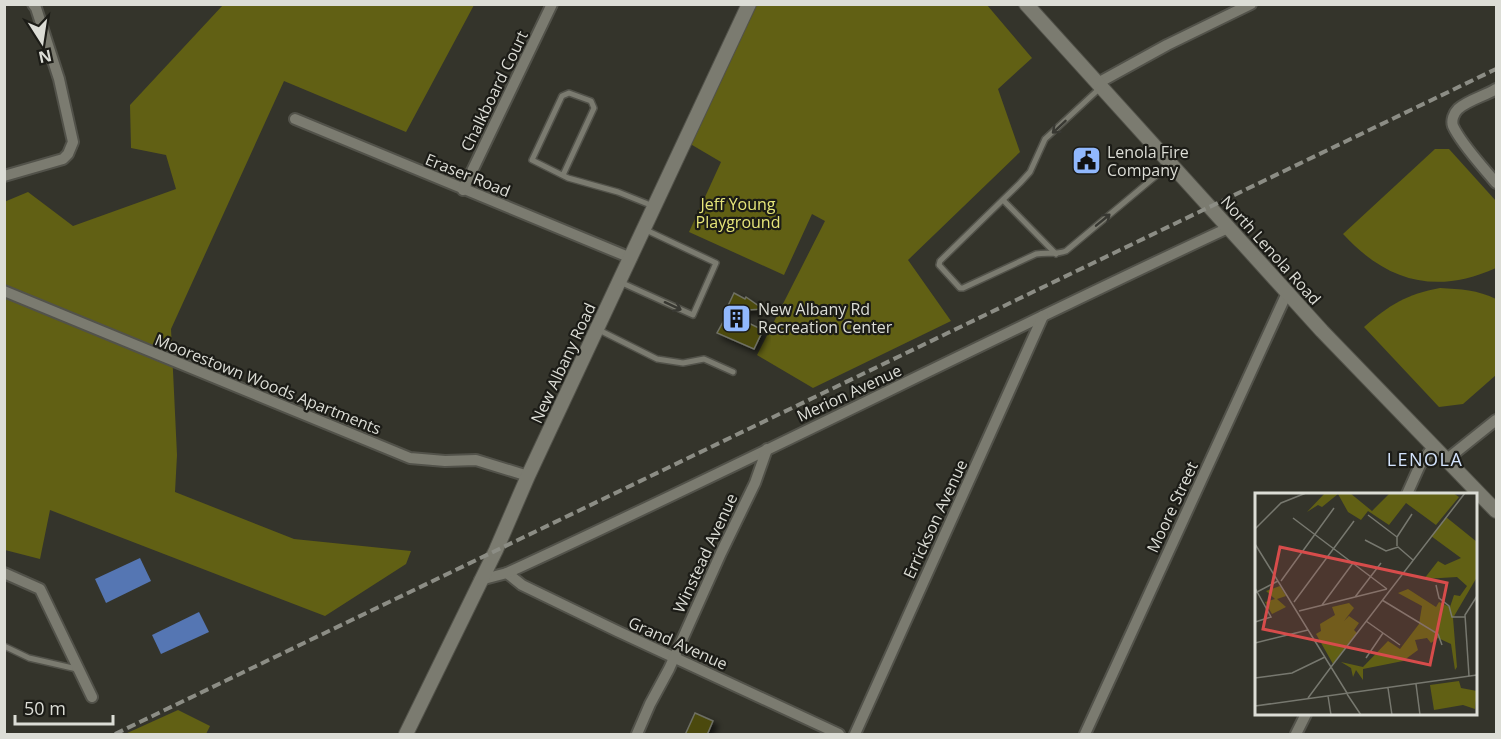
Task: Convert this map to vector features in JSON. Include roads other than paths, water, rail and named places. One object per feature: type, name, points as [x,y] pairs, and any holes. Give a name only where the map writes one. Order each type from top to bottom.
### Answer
[{"type":"main road","name":"New Albany Road","points":[[406,735],[496,550],[653,206],[749,4]]},
{"type":"main road","name":"North Lenola Road","points":[[1026,4],[1287,293],[1497,511]]},
{"type":"street","points":[[4,176],[63,159],[73,142],[58,79],[33,4]]},
{"type":"street","name":"Chalkboard Court","points":[[463,190],[552,4]]},
{"type":"street","points":[[1100,85],[1167,45],[1251,4]]},
{"type":"street","points":[[1497,90],[1466,104],[1456,111],[1452,120],[1453,125],[1497,183]]},
{"type":"street","name":"Eraser Road","points":[[295,119],[631,258]]},
{"type":"street","name":"Merion Avenue","points":[[480,580],[507,573],[668,498],[1228,228]]},
{"type":"street","name":"Moorestown Woods Apartments","points":[[4,291],[410,458],[445,461],[476,460],[528,476]]},
{"type":"street","name":"Moore Street","points":[[1085,735],[1287,293]]},
{"type":"street","name":"Errickson Avenue","points":[[855,735],[1043,316]]},
{"type":"street","points":[[1446,460],[1497,420]]},
{"type":"street","points":[[1408,493],[1420,465],[1434,447]]},
{"type":"street","name":"Winstead Avenue","points":[[637,735],[755,483],[767,449]]},
{"type":"street","points":[[4,573],[40,589],[92,697]]},
{"type":"street","name":"Grand Avenue","points":[[507,573],[522,585],[548,598],[839,735]]},
{"type":"street","points":[[1296,735],[1306,715]]},
{"type":"lane","points":[[1100,85],[1045,139],[1030,172],[940,261],[939,265],[960,288],[963,288],[1036,254],[1056,254],[1066,250],[1171,164]]},
{"type":"lane","points":[[563,176],[594,108],[591,101],[569,93],[562,96],[532,160],[563,176],[618,192],[653,206]]},
{"type":"lane","points":[[1003,200],[1056,254]]},
{"type":"lane","points":[[620,282],[693,315],[716,263],[643,230]]},
{"type":"lane","points":[[598,329],[657,359],[683,363],[704,359],[734,372]]},
{"type":"lane","points":[[4,646],[29,658],[79,670]]},
{"type":"water","points":[[140,558],[151,581],[106,603],[95,579]]},
{"type":"water","points":[[199,612],[209,632],[161,654],[152,635]]},
{"type":"railway","points":[[115,734],[1496,69]]},
{"type":"place","name":"Lenola Fire Company","points":[[1086,161]]},
{"type":"place","name":"New Albany Rd Recreation Center","points":[[737,318]]},
{"type":"district","name":"LENOLA","points":[[1425,459]]},
{"type":"park label","name":"Jeff Young Playground","points":[[738,213]]}]
